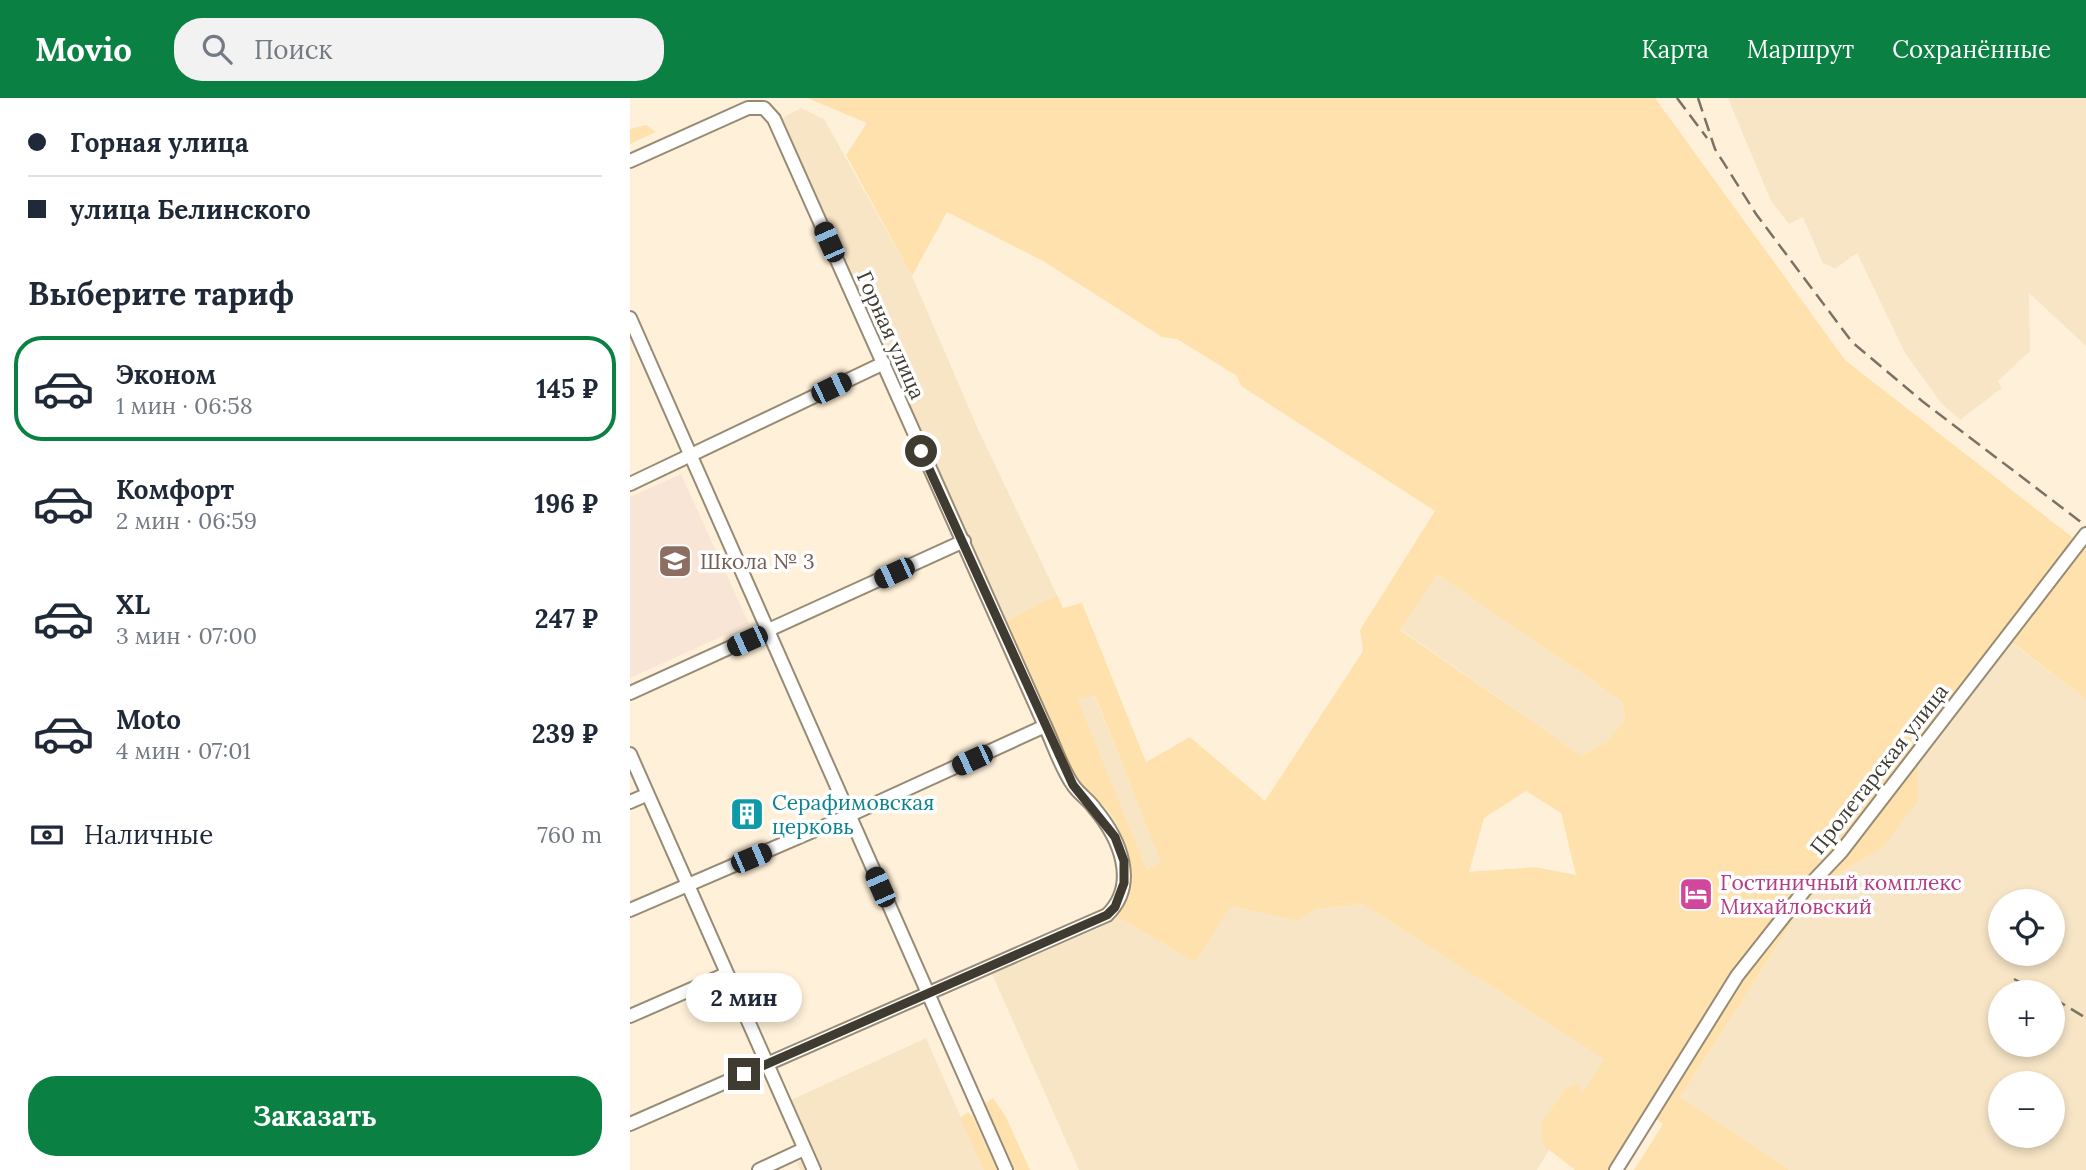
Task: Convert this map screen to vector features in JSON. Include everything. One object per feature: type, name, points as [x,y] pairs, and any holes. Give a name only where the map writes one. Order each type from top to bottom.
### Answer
[{"type":"street","name":"Горная улица","points":[[630,161],[748,108],[764,108],[774,119],[1045,726],[1073,785],[1115,837],[1124,861],[1124,883],[1115,907],[1107,915],[927,995]]},
{"type":"street","points":[[630,318],[1006,1170]]},
{"type":"street","points":[[630,484],[884,363]]},
{"type":"street","name":"Пролетарская улица","points":[[1616,1170],[1737,976],[1804,891],[1841,852],[2086,534]]},
{"type":"street","points":[[630,694],[964,541]]},
{"type":"street","points":[[630,910],[848,816],[1045,726]]},
{"type":"street","points":[[630,754],[814,1170]]},
{"type":"street","points":[[630,802],[646,795]]},
{"type":"street","points":[[630,1016],[726,974]]},
{"type":"street","points":[[630,1124],[927,995]]},
{"type":"street","points":[[759,1170],[804,1149]]},
{"type":"shaded area","points":[[807,98],[1655,98],[1845,360],[2086,548],[2086,699],[2005,637],[1918,751],[1918,800],[1882,848],[1814,888],[1680,1097],[1790,1170],[1634,1170],[1663,1124],[1647,1112],[1608,1170],[1575,1170],[1543,1145],[1541,1124],[1566,1088],[1577,1084],[1583,1093],[1604,1059],[1363,904],[1315,909],[1298,921],[1231,906],[1195,962],[1114,915],[1126,876],[1127,863],[1122,837],[1109,812],[1073,771],[1006,621],[1057,595],[1063,608],[1082,603],[1146,762],[1190,737],[1265,801],[1363,651],[1360,630],[1435,511],[1241,386],[1237,376],[1177,339],[1162,337],[1043,261],[947,212],[912,276],[846,155],[867,123]],"holes":[[[1437,574],[1622,701],[1625,719],[1608,741],[1582,756],[1400,630]],[[1095,695],[1161,862],[1147,870],[1077,699]],[[1526,791],[1561,813],[1576,875],[1535,867],[1469,872],[1484,818]]]},
{"type":"shaded area","points":[[1728,98],[2086,98],[2086,346],[2029,293],[2030,351],[1998,381],[2002,388],[1960,420],[1941,403],[1905,353],[1857,253],[1835,269],[1822,262],[1803,217],[1789,224],[1771,201]]},
{"type":"shaded area","points":[[801,108],[824,119],[912,276],[978,429],[1057,595],[1006,621],[782,118]]},
{"type":"shaded area","points":[[646,125],[656,132],[630,144],[630,129]]},
{"type":"shaded area","name":"Школа № 3","points":[[681,474],[749,624],[630,678],[630,497]]},
{"type":"shaded area","points":[[1437,574],[1622,701],[1625,719],[1608,741],[1582,756],[1400,629]]},
{"type":"shaded area","points":[[2004,637],[2086,699],[2086,1170],[1790,1170],[1680,1097],[1814,888],[1882,848],[1918,751]]},
{"type":"shaded area","points":[[1094,694],[1162,863],[1147,870],[1076,699]]},
{"type":"shaded area","points":[[1363,904],[1604,1059],[1537,1170],[1079,1170],[992,974],[1101,927],[1114,915],[1195,962],[1231,906],[1298,921],[1315,909]]},
{"type":"shaded area","points":[[926,1038],[984,1170],[800,1170],[797,1163],[814,1154],[791,1100]]},
{"type":"shaded area","points":[[993,1098],[1006,1117],[1030,1170],[1015,1170],[984,1104]]},
{"type":"shaded area","points":[[968,1112],[973,1117],[997,1170],[984,1170],[960,1118]]},
{"type":"railway","points":[[1677,98],[1707,138]]},
{"type":"railway","points":[[1698,98],[1715,149],[1756,214],[1852,342],[1922,401],[2086,526]]},
{"type":"railway","points":[[2065,1005],[2086,1018]]},
{"type":"place","name":"Школа № 3","points":[[675,561]]},
{"type":"place","name":"Серафимовская церковь","points":[[747,814]]},
{"type":"place","name":"Гостиничный комплекс Михайловский","points":[[1696,894]]},
{"type":"route","points":[[744,1074],[1107,915],[1115,907],[1124,883],[1124,861],[1115,837],[1096,809],[1073,785],[921,451]]}]
